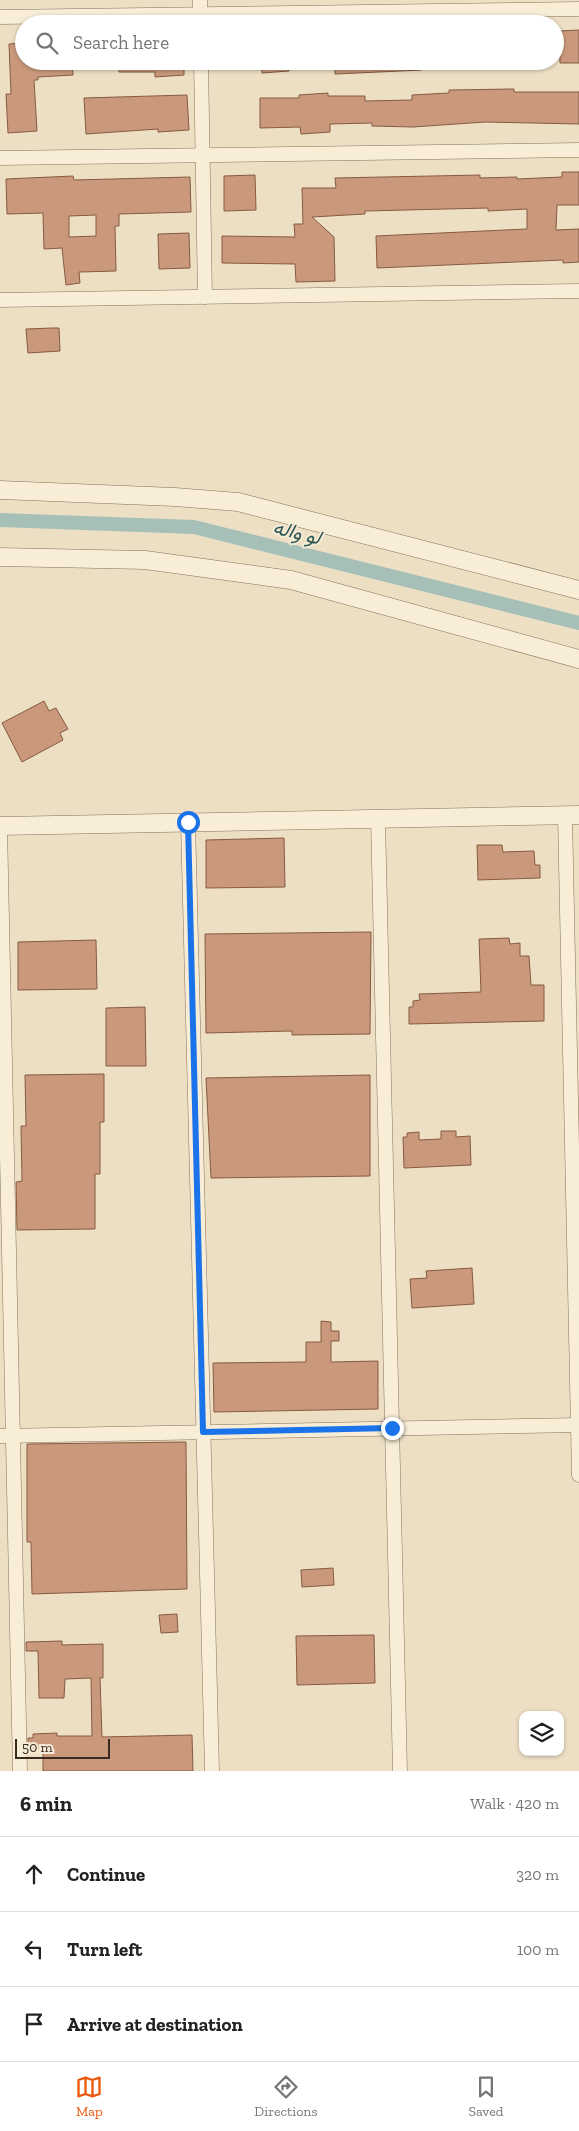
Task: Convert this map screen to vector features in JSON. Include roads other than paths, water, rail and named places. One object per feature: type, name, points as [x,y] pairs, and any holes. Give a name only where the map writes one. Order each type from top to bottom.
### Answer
[{"type":"street","points":[[100,15],[579,9]]},
{"type":"street","points":[[0,17],[15,17]]},
{"type":"street","points":[[201,70],[205,297]]},
{"type":"street","points":[[0,158],[579,150]]},
{"type":"street","points":[[0,300],[579,291]]},
{"type":"street","points":[[0,490],[175,497],[238,502],[579,590]]},
{"type":"street","points":[[0,557],[145,560],[291,580],[579,659]]},
{"type":"street","points":[[20,1771],[6,1436],[0,826],[572,815],[579,1475]]},
{"type":"street","points":[[378,819],[400,1771]]},
{"type":"street","points":[[188,822],[212,1771]]},
{"type":"street","points":[[6,1436],[578,1425]]},
{"type":"waterway","name":"لو واله","points":[[0,520],[194,527],[579,623]]}]
